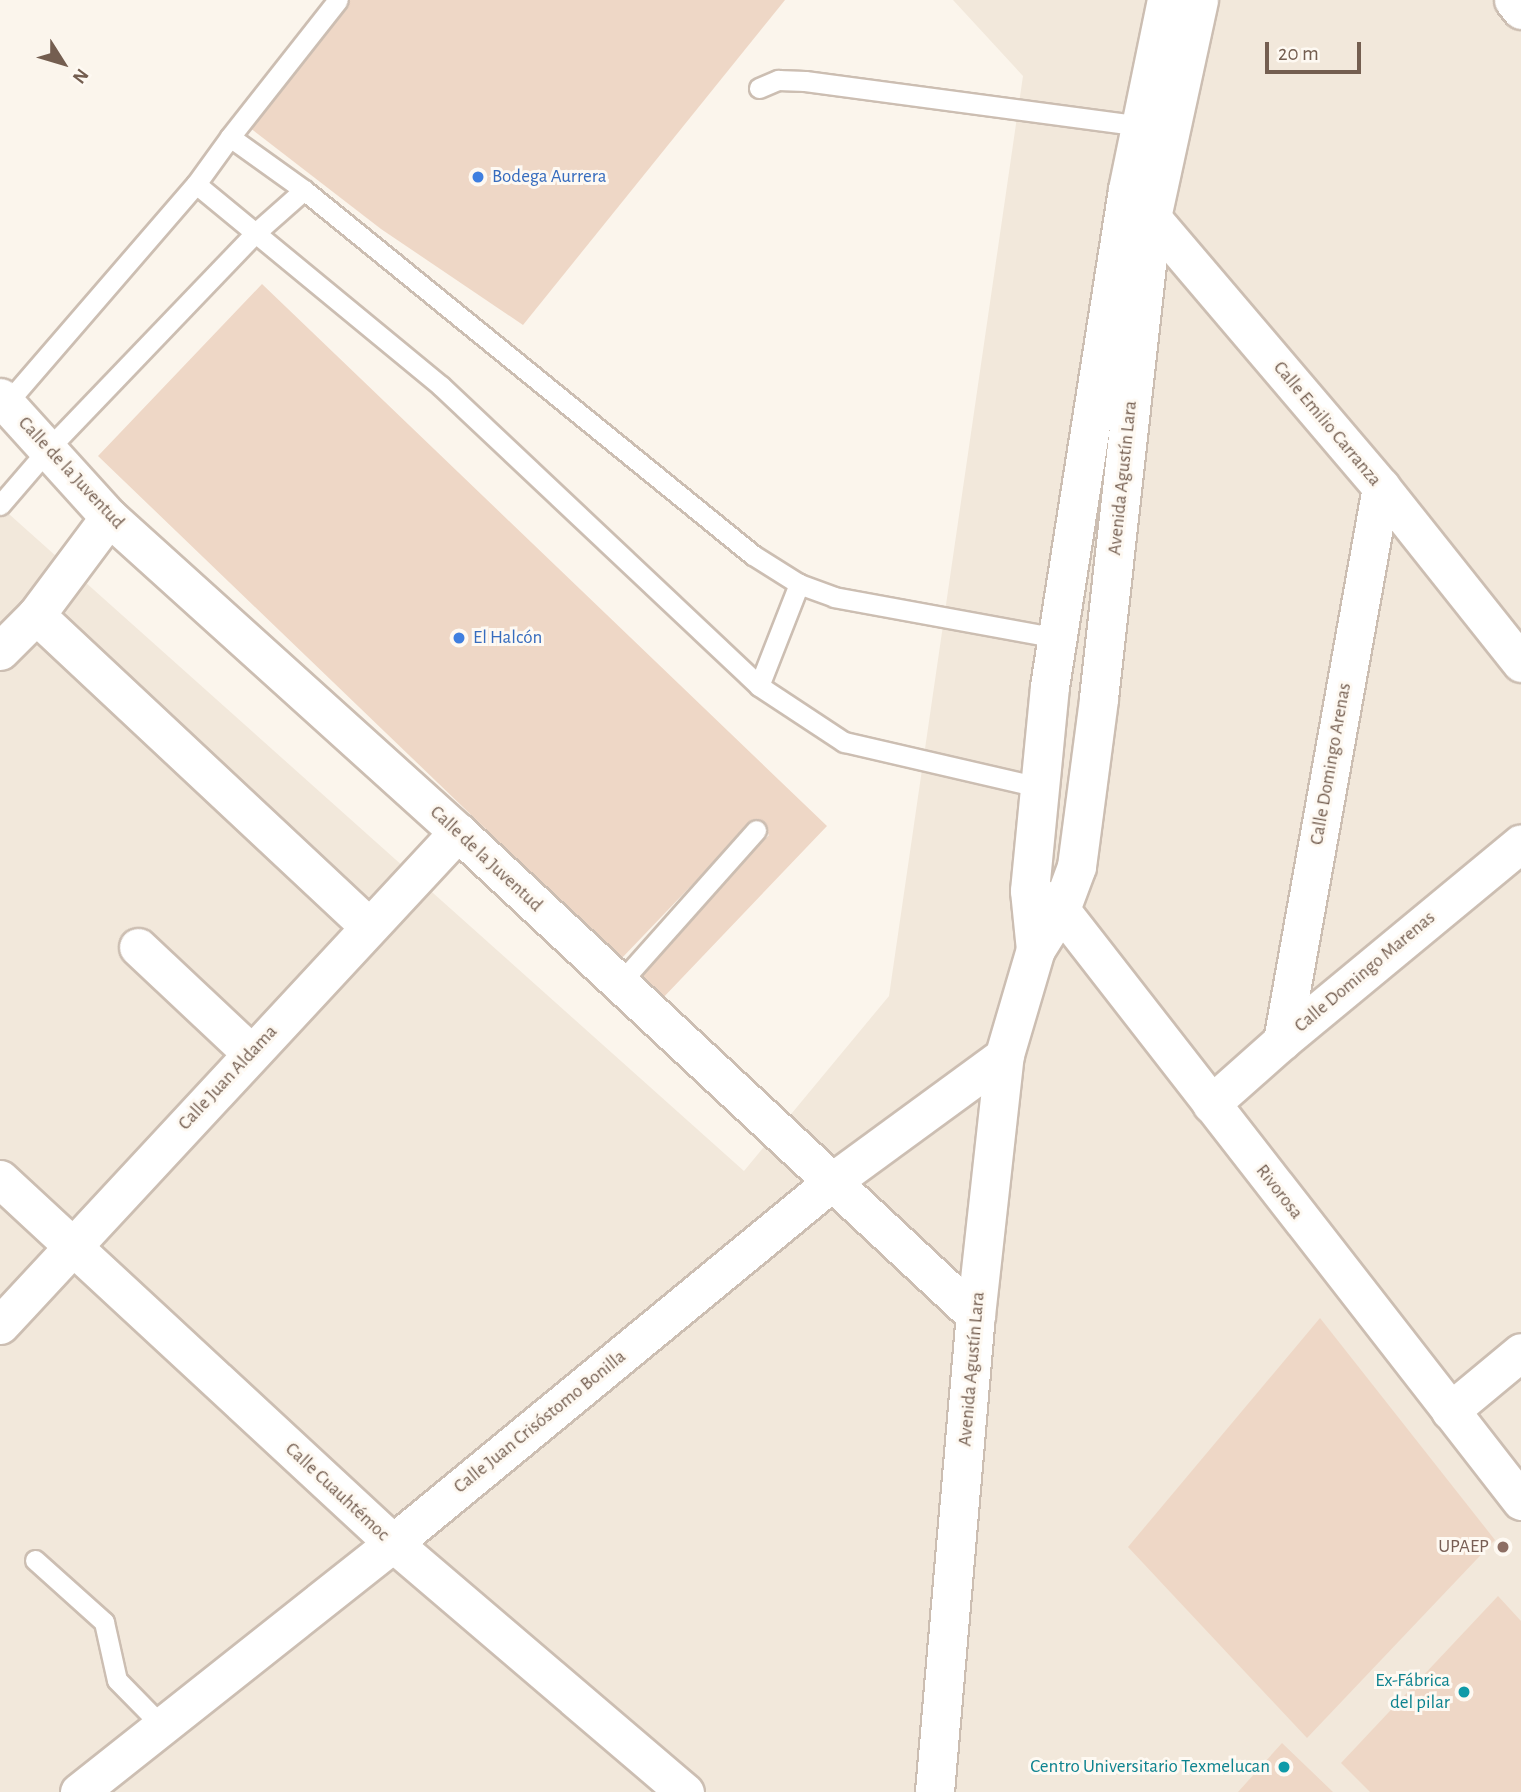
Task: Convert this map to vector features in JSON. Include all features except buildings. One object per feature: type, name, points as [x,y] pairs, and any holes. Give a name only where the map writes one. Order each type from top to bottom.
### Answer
[{"type":"main road","name":"Avenida Agustín Lara","points":[[1046,901],[1077,867],[1099,699],[1140,204],[1142,126],[1175,10]]},
{"type":"main road","name":"Avenida Agustín Lara","points":[[935,1792],[976,1316],[1005,1055],[1046,901],[1040,786],[1049,687],[1175,10]]},
{"type":"main road","points":[[1049,687],[1099,699]]},
{"type":"street","points":[[1513,0],[1521,10]]},
{"type":"street","name":"Calle Emilio Carranza","points":[[1140,204],[1381,487],[1521,663]]},
{"type":"street","name":"Calle de la Juventud","points":[[3,401],[49,448],[109,517],[458,832],[976,1316]]},
{"type":"street","name":"Calle Domingo Arenas","points":[[1282,1041],[1381,487]]},
{"type":"street","points":[[0,651],[36,615],[109,517]]},
{"type":"street","points":[[36,615],[368,926]]},
{"type":"street","name":"Calle Juan Aldama","points":[[0,1325],[458,832]]},
{"type":"street","name":"Calle Domingo Marenas","points":[[1211,1104],[1282,1041],[1521,843]]},
{"type":"street","name":"Rivorosa","points":[[1046,901],[1211,1104],[1521,1501]]},
{"type":"street","points":[[138,947],[250,1053]]},
{"type":"street","name":"Calle Juan Crisóstomo Bonilla","points":[[79,1792],[393,1543],[833,1181],[1005,1055]]},
{"type":"street","name":"Calle Cuauhtémoc","points":[[0,1179],[393,1543],[685,1792]]},
{"type":"street","points":[[1450,1411],[1521,1352]]},
{"type":"lane","points":[[3,401],[195,184],[338,0]]},
{"type":"lane","points":[[759,88],[778,80],[805,81],[1142,126]]},
{"type":"lane","points":[[230,137],[304,190],[753,555],[799,584],[834,597],[1057,638]]},
{"type":"lane","points":[[195,184],[441,386],[759,686],[844,742],[1040,786]]},
{"type":"lane","points":[[0,505],[49,448],[253,234],[304,190]]},
{"type":"lane","points":[[759,686],[799,584]]},
{"type":"lane","points":[[619,984],[757,830]]},
{"type":"lane","points":[[35,1560],[103,1622],[117,1680],[162,1726]]},
{"type":"shaded area","points":[[953,0],[1521,0],[1521,1792],[0,1792],[0,506],[744,1171],[889,996],[1023,76]]},
{"type":"place","name":"Bodega Aurrera","points":[[478,177]]},
{"type":"place","name":"El Halcón","points":[[459,638]]},
{"type":"place","name":"UPAEP","points":[[1503,1547]]},
{"type":"place","name":"Ex-Fábrica del pilar","points":[[1464,1692]]},
{"type":"place","name":"Centro Universitario Texmelucan","points":[[1284,1767]]}]
